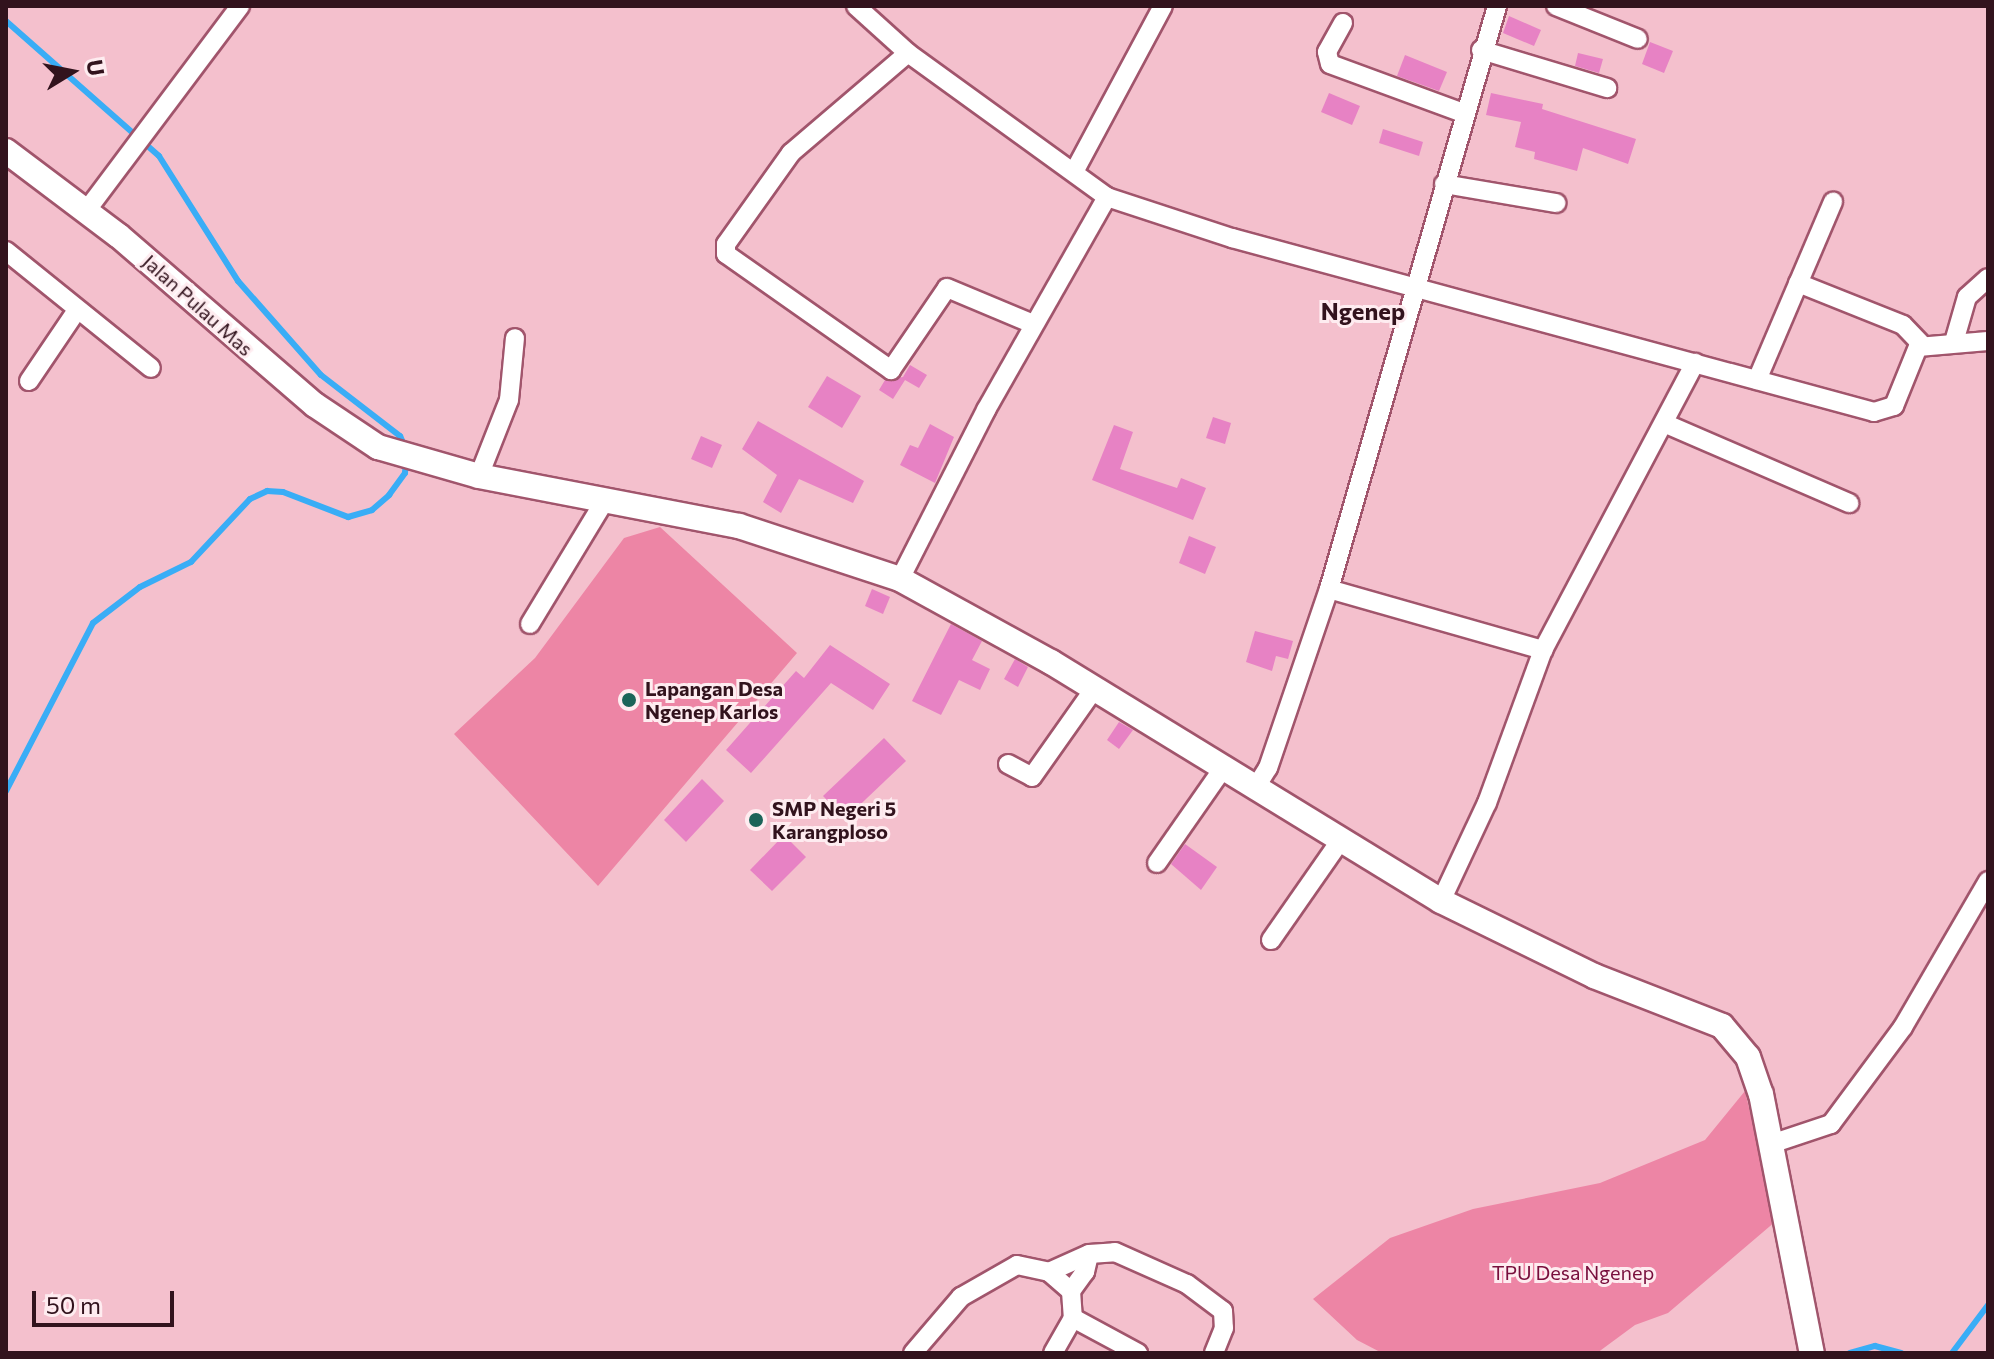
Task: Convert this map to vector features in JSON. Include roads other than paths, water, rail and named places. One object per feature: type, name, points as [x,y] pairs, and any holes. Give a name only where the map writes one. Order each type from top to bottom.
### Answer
[{"type":"street","points":[[87,210],[240,6]]},
{"type":"street","points":[[856,6],[908,53],[1107,197],[1232,238],[1757,380],[1886,411],[1894,406],[1912,357],[1922,345],[1988,341]]},
{"type":"street","points":[[1074,172],[1163,6]]},
{"type":"street","points":[[1256,787],[1268,768],[1329,589],[1481,50],[1497,6]]},
{"type":"street","points":[[1556,6],[1638,39]]},
{"type":"street","points":[[1343,23],[1327,52],[1330,64],[1463,113]]},
{"type":"street","points":[[1481,50],[1607,88]]},
{"type":"street","points":[[908,53],[791,153],[726,244],[726,254],[891,370],[947,288],[1033,324]]},
{"type":"street","name":"Jalan Pulau Mas","points":[[6,151],[87,210],[327,415],[394,453],[479,476],[739,526],[900,579],[1094,689],[1441,901],[1571,966],[1722,1026],[1748,1057],[1774,1143],[1812,1353]]},
{"type":"street","points":[[1444,184],[1556,203]]},
{"type":"street","points":[[900,579],[1033,324],[1107,197]]},
{"type":"street","points":[[1757,380],[1833,202]]},
{"type":"street","points":[[6,251],[151,368]]},
{"type":"street","points":[[1954,342],[1967,297],[1988,278]]},
{"type":"street","points":[[1798,283],[1903,325],[1922,345]]},
{"type":"street","points":[[29,381],[77,310]]},
{"type":"street","points":[[479,476],[509,400],[515,338]]},
{"type":"street","points":[[1441,901],[1487,803],[1543,650],[1695,363]]},
{"type":"street","points":[[1664,423],[1849,503]]},
{"type":"street","points":[[530,624],[605,500]]},
{"type":"street","points":[[1329,589],[1543,650]]},
{"type":"street","points":[[1008,764],[1032,777],[1094,689]]},
{"type":"street","points":[[1157,863],[1224,767]]},
{"type":"street","points":[[1271,940],[1340,841]]},
{"type":"street","points":[[1774,1143],[1831,1124],[1903,1027],[1988,881]]},
{"type":"street","points":[[1049,1272],[1089,1254],[1131,1257],[1215,1301],[1225,1322],[1214,1353]]},
{"type":"street","points":[[1053,1353],[1073,1318],[1071,1291],[1085,1272],[1089,1254]]},
{"type":"street","points":[[913,1353],[961,1297],[987,1279],[1017,1265],[1049,1272],[1071,1291]]},
{"type":"street","points":[[1073,1318],[1138,1353]]},
{"type":"waterway","points":[[6,21],[159,156],[238,281],[321,375],[400,436],[406,449]]},
{"type":"waterway","points":[[6,791],[93,623],[140,587],[191,562],[250,499],[267,491],[283,492],[348,517],[372,510],[389,495],[405,473],[406,460]]},
{"type":"waterway","points":[[1952,1353],[1988,1305]]},
{"type":"waterway","points":[[1850,1353],[1875,1346],[1901,1353]]},
{"type":"place","name":"Lapangan Desa Ngenep Karlos","points":[[629,700]]},
{"type":"place","name":"SMP Negeri 5 Karangploso","points":[[756,820]]},
{"type":"district","name":"Ngenep","points":[[1363,311]]},
{"type":"park label","name":"TPU Desa Ngenep","points":[[1573,1272]]}]
